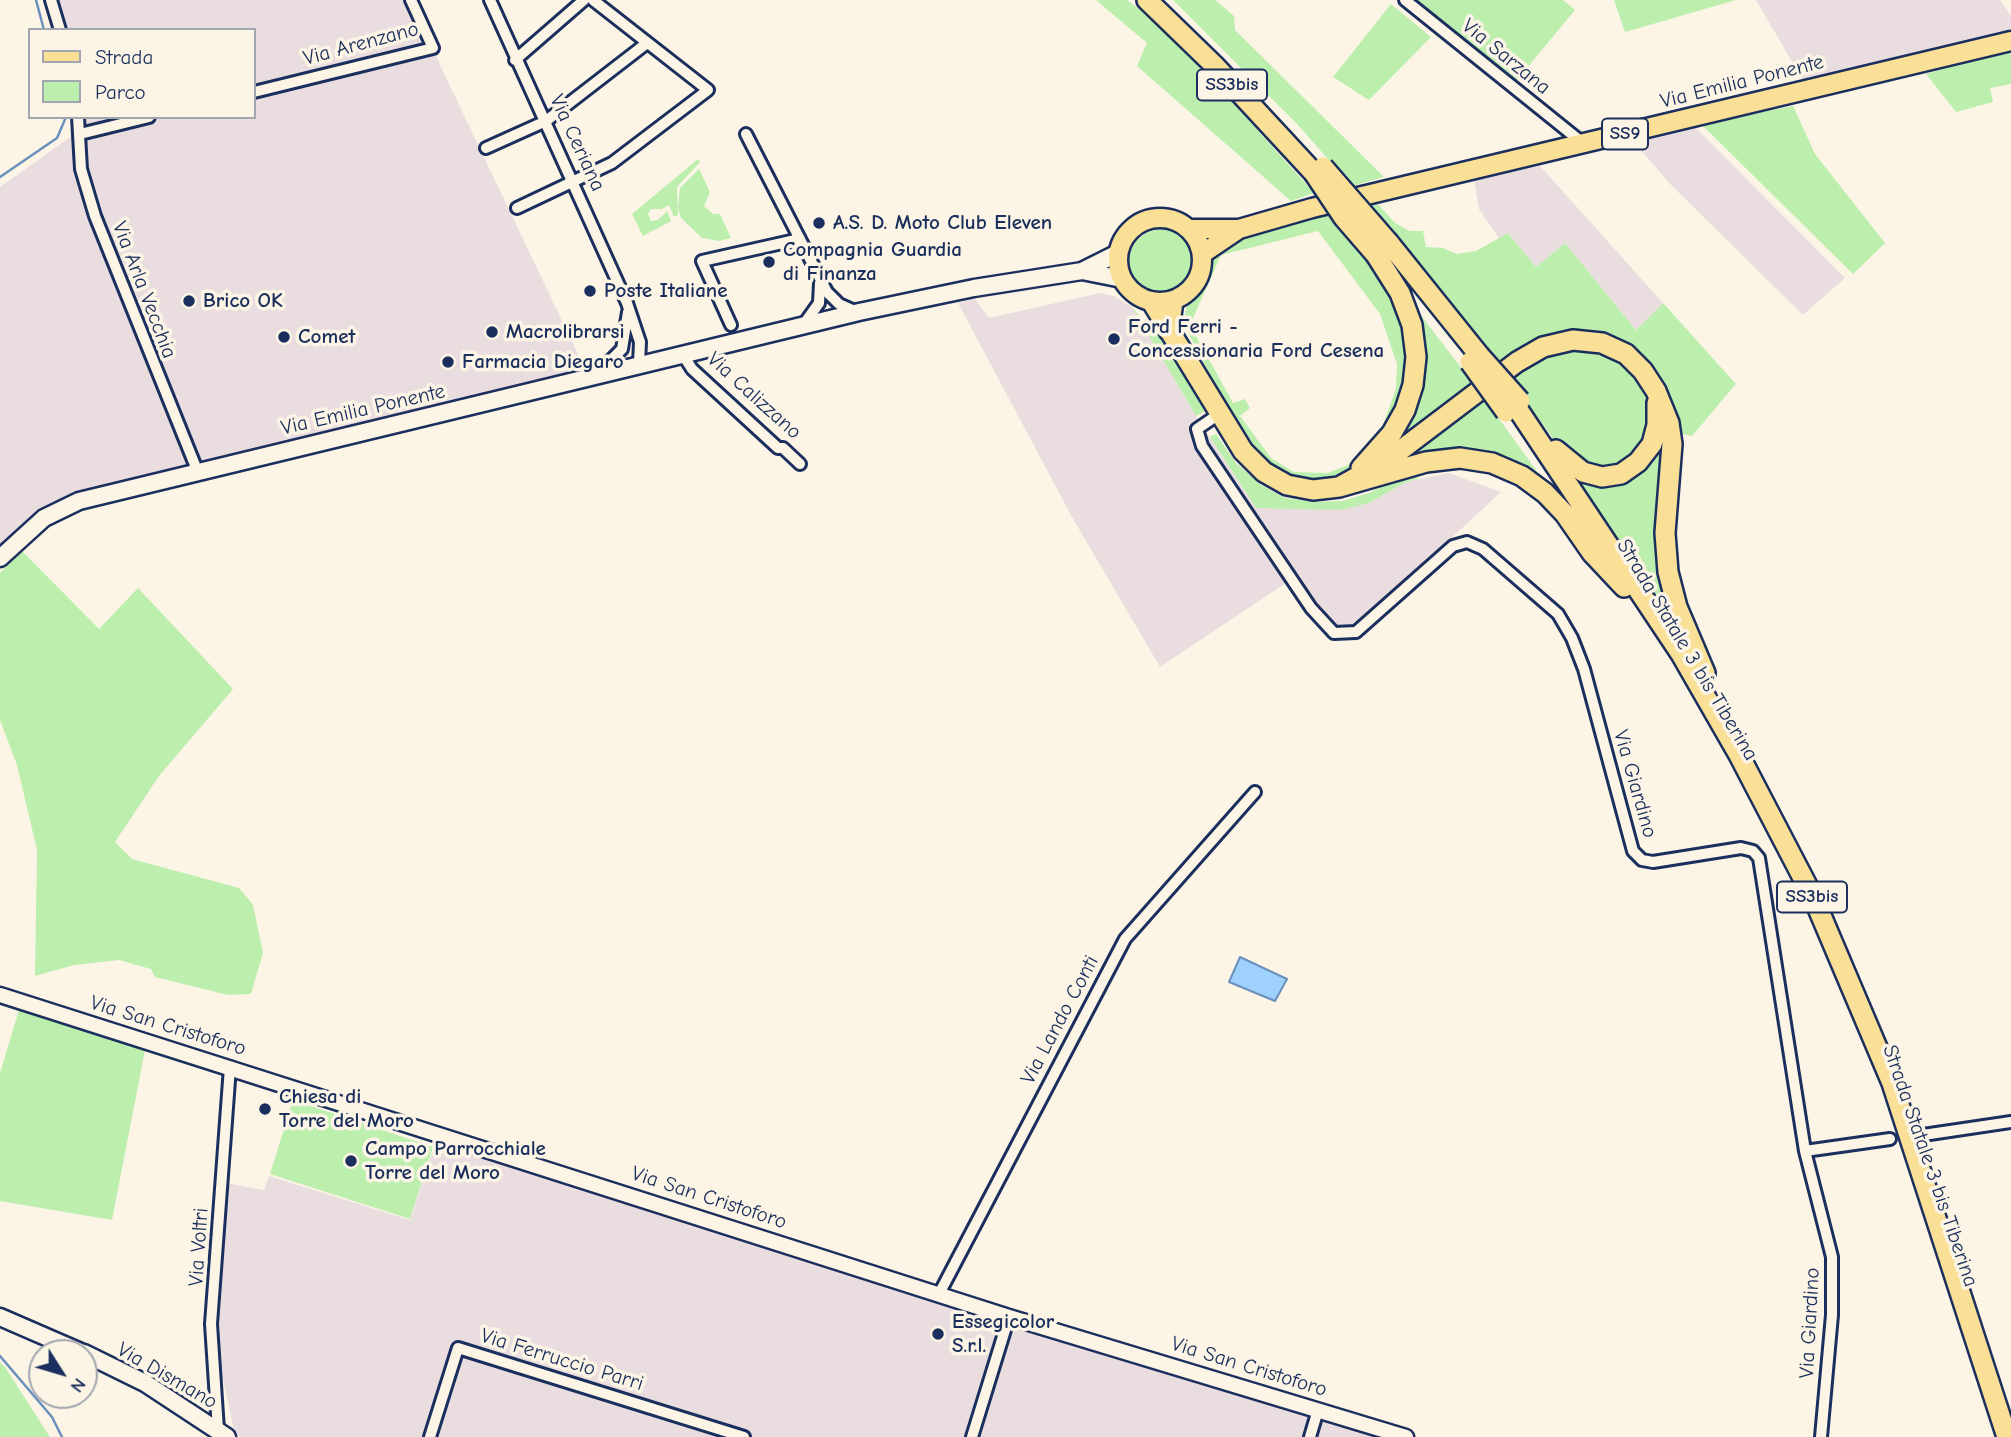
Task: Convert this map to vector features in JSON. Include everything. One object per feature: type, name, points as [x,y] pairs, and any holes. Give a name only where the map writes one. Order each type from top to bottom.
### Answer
[{"type":"highway","name":"SS3bis","points":[[1147,0],[1319,170]]},
{"type":"highway","name":"SS3bis","points":[[1165,0],[1319,170]]},
{"type":"highway","points":[[1319,170],[1344,218],[1382,249],[1412,325],[1416,357],[1413,385],[1405,410],[1392,432],[1367,461],[1339,487]]},
{"type":"highway","name":"Strada Statale 3 bis Tiberina","points":[[1382,249],[1514,406],[1634,580],[1739,755],[1814,899],[1892,1083],[2007,1437]]},
{"type":"highway","points":[[1169,331],[1173,301]]},
{"type":"highway","points":[[1152,302],[1242,451],[1264,472],[1287,485],[1313,490],[1339,487],[1426,462],[1460,458],[1492,464],[1522,476],[1545,493],[1565,514],[1592,554],[1624,587]]},
{"type":"highway","points":[[1339,487],[1389,459],[1517,362],[1543,347],[1573,340],[1602,343],[1626,354],[1643,371],[1657,391],[1670,423],[1672,444],[1665,533],[1668,572],[1677,607],[1739,755]]},
{"type":"highway","points":[[1514,406],[1560,454],[1583,472],[1602,477],[1621,474],[1639,463],[1652,444],[1657,425],[1657,391]]},
{"type":"highway","name":"Strada Statale 3 bis Tiberina","points":[[1514,406],[1729,760],[1804,904],[1838,979],[1881,1087],[1996,1437]]},
{"type":"main road","name":"Via Emilia Ponente","points":[[1189,229],[1239,229],[1312,208],[2011,41]]},
{"type":"main road","points":[[1168,218],[1189,229],[1202,254],[1196,283],[1186,294],[1173,301],[1152,302],[1140,298],[1122,279],[1118,253],[1131,229],[1146,220],[1168,218]]},
{"type":"main road","name":"Via Emilia Ponente","points":[[1202,254],[1239,229]]},
{"type":"main road","name":"Via Emilia Ponente","points":[[0,558],[31,529],[58,510],[79,500],[197,470],[386,429],[859,312],[974,288],[1082,271],[1118,253]]},
{"type":"main road","name":"Via Emilia Ponente","points":[[1082,271],[1122,279]]},
{"type":"main road","name":"Via Dismano","points":[[0,1317],[51,1339]]},
{"type":"main road","name":"Via Dismano","points":[[98,1360],[145,1383],[223,1433]]},
{"type":"street","points":[[51,0],[59,28]]},
{"type":"street","name":"Via Arenzano","points":[[256,92],[433,48],[411,0]]},
{"type":"street","name":"Via Ceriana","points":[[490,0],[515,60],[575,181],[627,303],[640,342],[638,365]]},
{"type":"street","points":[[515,60],[584,0]]},
{"type":"street","points":[[517,208],[612,163],[708,90],[593,0]]},
{"type":"street","name":"Via Sarzana","points":[[1405,0],[1584,144]]},
{"type":"street","points":[[486,148],[545,121],[647,43]]},
{"type":"street","name":"Via Arla Vecchia","points":[[78,119],[81,169],[95,216],[197,470]]},
{"type":"street","points":[[80,134],[141,119]]},
{"type":"street","points":[[746,134],[820,280],[831,319]]},
{"type":"street","points":[[731,325],[702,261],[800,239]]},
{"type":"street","points":[[824,293],[839,304],[859,312]]},
{"type":"street","points":[[803,326],[816,311],[824,293]]},
{"type":"street","name":"Via Ceriana","points":[[623,343],[627,303]]},
{"type":"street","points":[[640,342],[648,352],[662,359]]},
{"type":"street","points":[[623,343],[627,354],[638,365]]},
{"type":"street","points":[[596,375],[612,361],[623,343]]},
{"type":"street","name":"Via Calizzano","points":[[683,355],[702,378],[778,448],[783,447],[800,464]]},
{"type":"street","name":"Via Giardino","points":[[1219,414],[1197,429],[1202,446],[1311,608],[1334,633],[1356,632],[1453,546],[1467,542],[1483,549],[1559,614],[1572,638],[1584,669],[1633,851],[1643,860],[1653,862],[1741,848],[1753,851],[1759,858],[1805,1151],[1832,1257],[1832,1315],[1821,1437]]},
{"type":"street","name":"Via Lando Conti","points":[[939,1294],[1125,939],[1255,792]]},
{"type":"street","name":"Via San Cristoforo","points":[[0,995],[1009,1317],[1406,1437]]},
{"type":"street","name":"Via Voltri","points":[[223,1433],[211,1324],[230,1067]]},
{"type":"street","points":[[1923,1135],[2011,1122]]},
{"type":"street","points":[[1805,1151],[1890,1139]]},
{"type":"street","points":[[972,1437],[1009,1317]]},
{"type":"street","name":"Via Ferruccio Parri","points":[[430,1437],[458,1348],[744,1437]]},
{"type":"street","points":[[1310,1437],[1318,1410]]},
{"type":"shaded area","points":[[45,0],[409,0],[586,371],[392,416],[81,496],[0,551],[0,187],[83,128],[82,119],[256,119],[256,28],[60,28]]},
{"type":"shaded area","points":[[1756,0],[2000,0],[2011,16],[2011,36],[1805,84]]},
{"type":"shaded area","points":[[1694,126],[1845,278],[1803,315],[1671,185],[1632,140]]},
{"type":"shaded area","points":[[1540,166],[1663,303],[1636,330],[1565,243],[1536,267],[1508,233],[1499,238],[1479,209],[1474,179]]},
{"type":"shaded area","points":[[1100,293],[1114,296],[1132,307],[1196,416],[1256,508],[1369,503],[1406,482],[1449,473],[1501,492],[1354,628],[1333,625],[1315,604],[1298,575],[1160,667],[1072,517],[958,303],[975,299],[989,318]]},
{"type":"shaded area","points":[[436,1140],[1390,1437],[240,1437],[234,1430],[216,1346],[226,1183],[264,1190],[269,1176],[410,1220]]},
{"type":"green space","points":[[1096,0],[1127,0],[1150,17],[1189,54],[1314,193],[1291,201],[1137,66],[1147,43]]},
{"type":"green space","points":[[1173,0],[1215,0],[1234,16],[1235,30],[1384,177],[1352,186],[1297,124]]},
{"type":"green space","points":[[1416,0],[1563,0],[1575,10],[1517,80]]},
{"type":"green space","points":[[1614,0],[1736,0],[1625,32]]},
{"type":"green space","points":[[1391,4],[1431,37],[1369,100],[1333,77]]},
{"type":"green space","points":[[2011,48],[2011,84],[1990,88],[1993,102],[1956,112],[1926,74]]},
{"type":"green space","points":[[1793,106],[1815,154],[1885,243],[1853,274],[1701,124]]},
{"type":"green space","points":[[698,159],[700,162],[677,187],[678,215],[674,217],[669,205],[662,209],[651,209],[648,214],[651,221],[658,220],[667,211],[671,221],[643,236],[632,214]]},
{"type":"green space","points":[[699,169],[710,192],[704,206],[713,214],[720,214],[731,238],[719,241],[702,238],[681,218],[678,208],[680,188]]},
{"type":"green space","points":[[1378,204],[1395,223],[1410,231],[1423,231],[1426,247],[1443,248],[1457,254],[1476,251],[1508,233],[1536,267],[1565,243],[1636,330],[1663,303],[1736,384],[1692,436],[1678,433],[1674,408],[1664,382],[1640,357],[1606,339],[1500,366],[1367,207]]},
{"type":"green space","points":[[1330,212],[1371,263],[1405,320],[1410,381],[1372,451],[1350,471],[1332,478],[1303,479],[1282,472],[1263,460],[1232,417],[1183,323],[1187,306],[1203,285],[1211,263],[1221,247],[1241,234]],"holes":[[[1318,231],[1380,314],[1397,364],[1396,388],[1381,431],[1373,445],[1349,465],[1327,473],[1294,472],[1271,458],[1240,416],[1250,408],[1245,399],[1233,403],[1190,325],[1221,255]]]},
{"type":"green space","points":[[1162,229],[1185,239],[1195,262],[1185,285],[1162,295],[1139,285],[1129,262],[1139,239]]},
{"type":"green space","points":[[1409,300],[1476,387],[1370,467],[1407,422]]},
{"type":"green space","points":[[1132,307],[1154,333],[1161,331],[1205,411],[1196,416]]},
{"type":"green space","points":[[1576,349],[1603,353],[1622,363],[1639,380],[1650,400],[1646,443],[1620,467],[1602,470],[1563,452],[1510,379],[1546,355]]},
{"type":"green space","points":[[1484,398],[1557,499],[1492,460],[1388,470]]},
{"type":"green space","points":[[1663,429],[1684,642],[1567,470],[1601,484]]},
{"type":"green space","points":[[1216,434],[1236,463],[1261,485],[1285,498],[1314,502],[1342,501],[1369,493],[1415,471],[1418,479],[1406,482],[1369,503],[1341,510],[1256,508],[1210,437]]},
{"type":"green space","points":[[21,550],[99,629],[138,588],[233,689],[159,776],[115,842],[132,859],[239,888],[253,905],[263,953],[251,994],[228,995],[155,977],[151,969],[119,960],[74,965],[35,976],[37,850],[17,765],[0,720],[0,573]]},
{"type":"green space","points":[[19,1010],[145,1050],[112,1220],[0,1201],[0,1073]]},
{"type":"green space","name":"Campo Parrocchiale Torre del Moro","points":[[293,1100],[433,1147],[410,1219],[270,1174]]},
{"type":"green space","points":[[0,1362],[28,1403],[28,1409],[32,1409],[50,1437],[0,1437]]},
{"type":"water","points":[[1240,957],[1287,979],[1275,1001],[1229,982]]},
{"type":"waterway","points":[[36,0],[43,28]]},
{"type":"waterway","points":[[0,177],[57,138],[65,119]]},
{"type":"waterway","points":[[0,1356],[52,1417],[62,1437]]},
{"type":"place","name":"A.S. D. Moto Club Eleven","points":[[819,223]]},
{"type":"place","name":"Compagnia Guardia di Finanza","points":[[769,262]]},
{"type":"place","name":"Poste Italiane","points":[[590,291]]},
{"type":"place","name":"Brico OK","points":[[189,301]]},
{"type":"place","name":"Macrolibrarsi","points":[[492,332]]},
{"type":"place","name":"Comet","points":[[284,337]]},
{"type":"place","name":"Ford Ferri - Concessionaria Ford Cesena","points":[[1114,339]]},
{"type":"place","name":"Farmacia Diegaro","points":[[448,362]]},
{"type":"place","name":"Chiesa di Torre del Moro","points":[[265,1109]]},
{"type":"place","name":"Campo Parrocchiale Torre del Moro","points":[[351,1161]]},
{"type":"place","name":"Essegicolor S.r.l.","points":[[938,1334]]}]
